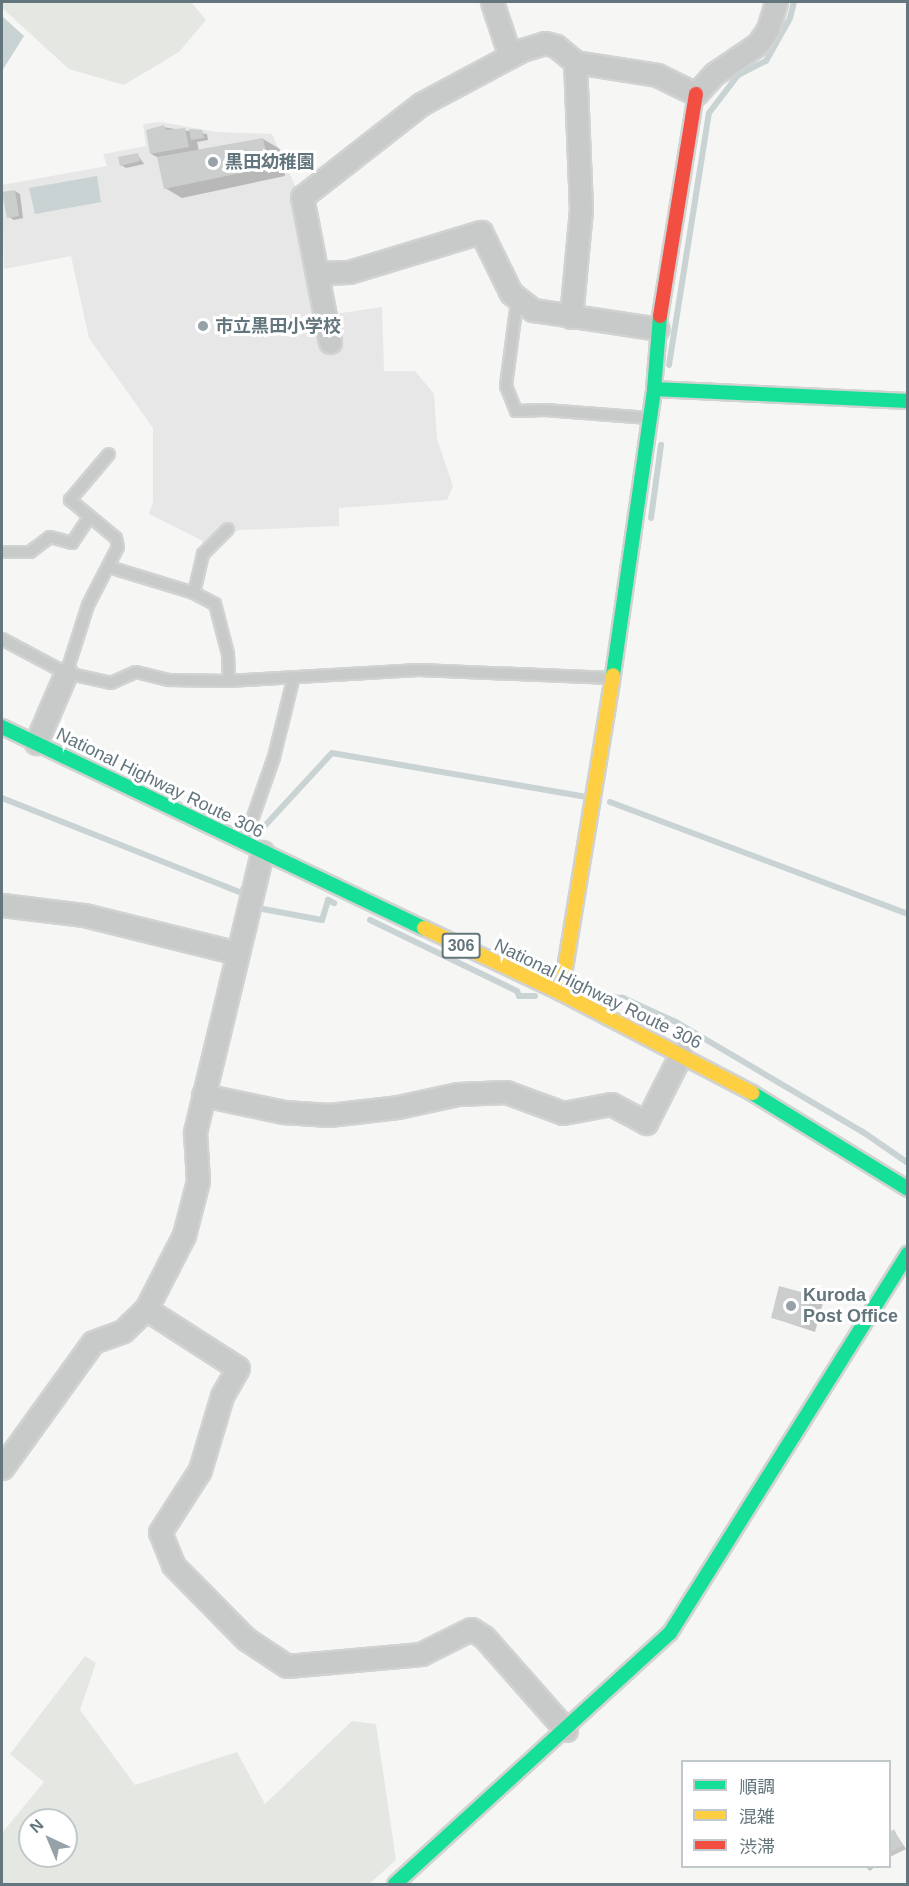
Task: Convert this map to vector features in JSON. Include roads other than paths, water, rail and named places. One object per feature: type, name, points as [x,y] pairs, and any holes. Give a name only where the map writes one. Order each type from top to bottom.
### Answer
[{"type":"main road","points":[[561,993],[613,678],[654,389],[658,329],[696,94]]},
{"type":"main road","points":[[654,389],[908,401]]},
{"type":"main road","name":"National Highway Route 306","points":[[2,726],[253,848],[561,993],[681,1054],[788,1112],[908,1190]]},
{"type":"main road","points":[[395,1884],[655,1649],[684,1613],[908,1253]]},
{"type":"street","points":[[492,2],[510,56]]},
{"type":"street","points":[[330,342],[302,197],[421,104],[510,56],[545,42],[556,46],[575,62],[657,75],[680,83],[696,94],[714,74],[758,44],[768,29],[776,2]]},
{"type":"street","points":[[571,317],[580,210],[575,62]]},
{"type":"street","points":[[318,273],[349,272],[481,232],[517,302],[533,310],[658,329]]},
{"type":"street","points":[[36,743],[67,672]]},
{"type":"street","points":[[2,1468],[93,1342],[123,1331],[146,1309],[193,1212],[198,1181],[195,1131],[237,953],[253,848]]},
{"type":"street","points":[[2,905],[84,915],[237,953]]},
{"type":"street","points":[[203,1095],[284,1112],[329,1115],[398,1107],[466,1093],[506,1092],[563,1113],[611,1104],[646,1123],[681,1054]]},
{"type":"street","points":[[146,1309],[238,1368],[222,1396],[200,1470],[160,1532],[173,1565],[238,1630],[287,1666],[421,1654],[471,1629],[484,1637],[566,1730]]},
{"type":"lane","points":[[517,302],[506,386],[516,411],[544,410],[650,418]]},
{"type":"lane","points":[[67,672],[88,605],[109,567],[118,542],[70,500],[109,454]]},
{"type":"lane","points":[[2,552],[30,552],[50,537],[72,543],[90,516]]},
{"type":"lane","points":[[194,593],[203,554],[228,529]]},
{"type":"lane","points":[[109,567],[194,593],[217,607],[228,654],[229,681]]},
{"type":"lane","points":[[2,639],[67,672],[111,683],[135,672],[169,680],[229,681],[293,680],[319,675],[419,670],[613,678]]},
{"type":"lane","points":[[253,848],[293,680]]},
{"type":"waterway","points":[[669,365],[709,113],[738,75],[766,61],[790,18],[794,2]]},
{"type":"waterway","points":[[651,518],[661,445]]},
{"type":"waterway","points":[[260,831],[332,753],[582,796]]},
{"type":"waterway","points":[[2,798],[242,893],[243,889]]},
{"type":"waterway","points":[[610,802],[908,914]]},
{"type":"waterway","points":[[252,907],[322,920],[328,900],[334,903]]},
{"type":"waterway","points":[[370,920],[517,991],[519,996],[535,996]]},
{"type":"waterway","points":[[599,997],[623,998],[676,1022],[863,1132],[908,1163]]},
{"type":"place","name":"黒田幼稚園","points":[[213,162]]},
{"type":"place","name":"市立黒田小学校","points":[[203,326]]},
{"type":"place","name":"Kuroda Post Office","points":[[791,1306]]}]
